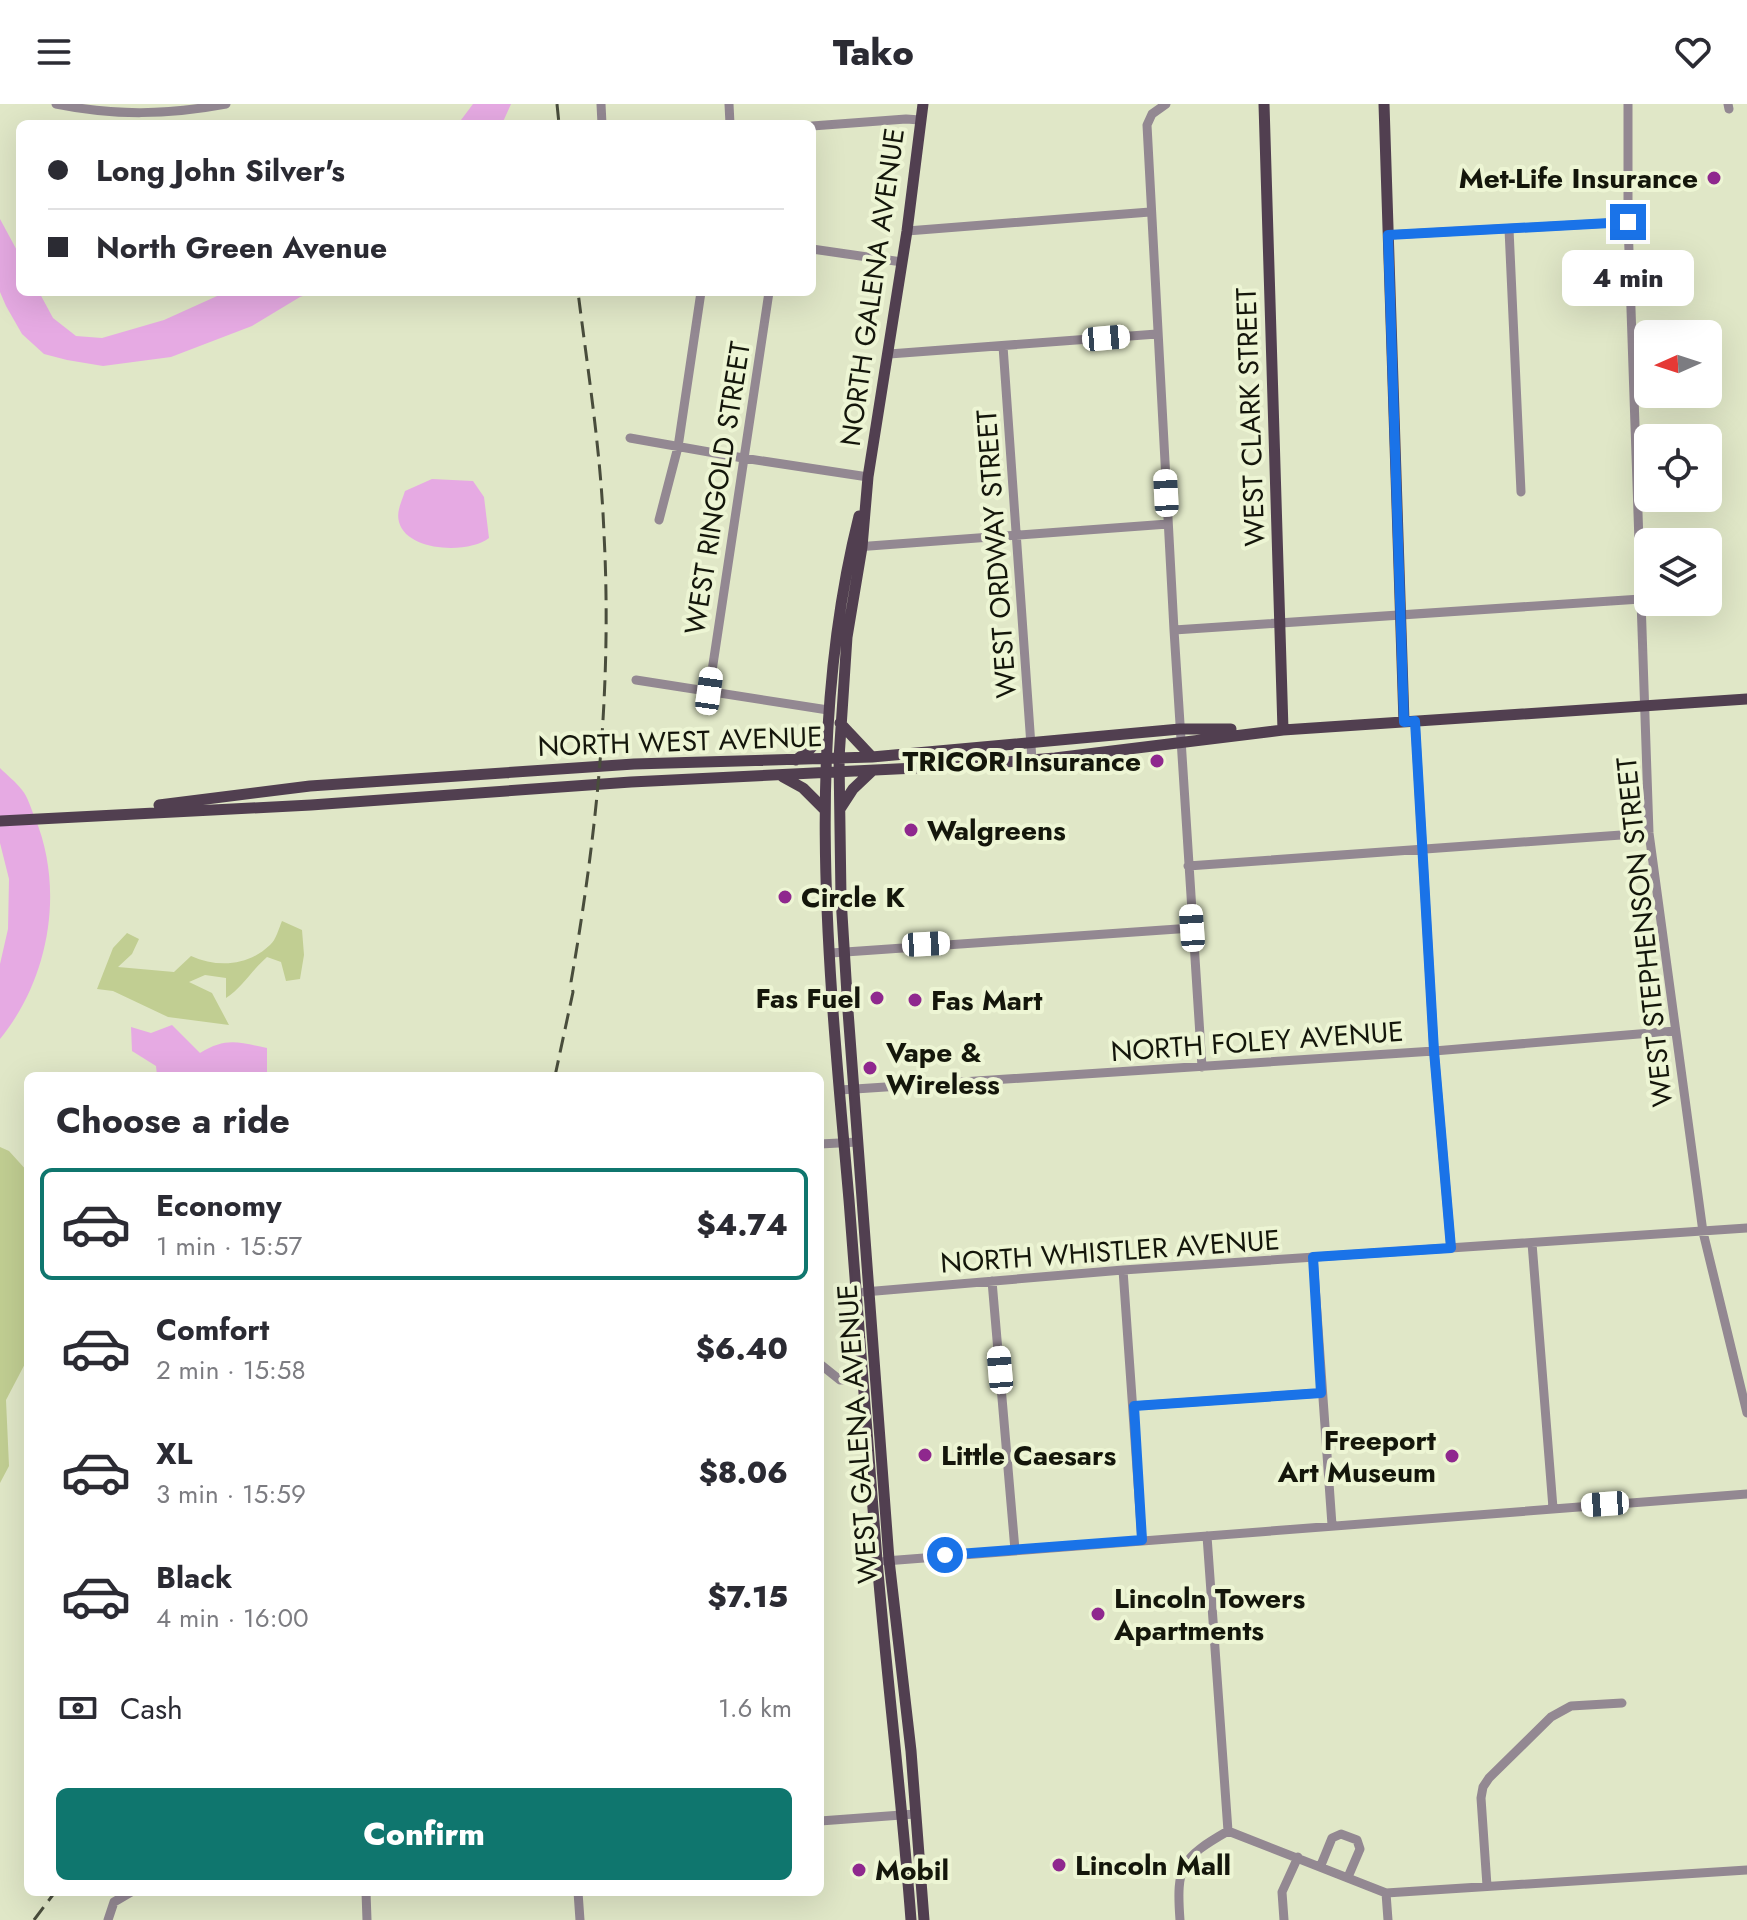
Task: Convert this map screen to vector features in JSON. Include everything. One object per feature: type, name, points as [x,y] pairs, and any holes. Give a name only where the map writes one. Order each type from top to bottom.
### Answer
[{"type":"main road","name":"NORTH GALENA AVENUE","points":[[868,477],[889,354],[923,104]]},
{"type":"main road","name":"WEST CLARK STREET","points":[[1264,104],[1283,730]]},
{"type":"main road","points":[[1384,104],[1401,615],[1410,722]]},
{"type":"main road","name":"WEST GALENA AVENUE","points":[[868,477],[836,633],[825,773],[837,952],[854,1089],[870,1292],[883,1561]]},
{"type":"main road","name":"WEST GALENA AVENUE","points":[[856,547],[840,723],[837,952],[840,1090],[863,1378],[909,1814],[924,1920]]},
{"type":"main road","name":"NORTH WEST AVENUE","points":[[79,815],[310,786],[549,769],[872,757],[1747,699]]},
{"type":"main road","points":[[840,723],[872,757]]},
{"type":"main road","points":[[796,760],[827,730]]},
{"type":"main road","name":"NORTH WEST AVENUE","points":[[0,821],[1032,760],[1180,736]]},
{"type":"main road","points":[[840,810],[853,789],[872,771]]},
{"type":"main road","points":[[779,775],[803,788],[826,811]]},
{"type":"main road","name":"WEST GALENA AVENUE","points":[[909,1814],[911,1920]]},
{"type":"street","points":[[56,104],[115,113],[149,114],[226,104]]},
{"type":"street","points":[[1166,104],[1152,114],[1147,125],[1150,212],[1202,1067]]},
{"type":"street","name":"WEST STEPHENSON STREET","points":[[1628,104],[1628,222],[1639,528]]},
{"type":"street","points":[[816,126],[920,120]]},
{"type":"street","points":[[907,231],[1150,212]]},
{"type":"street","points":[[1388,235],[1628,222]]},
{"type":"street","points":[[1509,229],[1521,492]]},
{"type":"street","points":[[816,250],[902,262]]},
{"type":"street","points":[[659,520],[678,447],[700,296]]},
{"type":"street","name":"WEST RINGOLD STREET","points":[[709,691],[768,296]]},
{"type":"street","points":[[889,354],[1157,334]]},
{"type":"street","name":"WEST ORDWAY STREET","points":[[1003,346],[1032,760]]},
{"type":"street","points":[[630,438],[868,477]]},
{"type":"street","points":[[856,547],[1168,524]]},
{"type":"street","points":[[1174,630],[1634,599]]},
{"type":"street","name":"WEST STEPHENSON STREET","points":[[1641,616],[1649,833],[1675,1031],[1703,1232],[1747,1413]]},
{"type":"street","points":[[636,680],[828,710]]},
{"type":"street","points":[[1410,722],[1451,1248]]},
{"type":"street","points":[[1188,866],[1649,833]]},
{"type":"street","points":[[837,952],[1192,928]]},
{"type":"street","name":"NORTH FOLEY AVENUE","points":[[840,1090],[1434,1051],[1675,1031]]},
{"type":"street","points":[[824,1144],[858,1142]]},
{"type":"street","name":"NORTH WHISTLER AVENUE","points":[[856,1293],[1123,1270],[1747,1228]]},
{"type":"street","points":[[1532,1243],[1553,1508]]},
{"type":"street","points":[[1313,1257],[1332,1525]]},
{"type":"street","points":[[1123,1270],[1142,1540]]},
{"type":"street","points":[[992,1281],[1015,1550]]},
{"type":"street","points":[[824,1367],[840,1380],[863,1378]]},
{"type":"street","points":[[1134,1406],[1321,1393]]},
{"type":"street","points":[[883,1561],[1747,1494]]},
{"type":"street","points":[[1207,1536],[1228,1831]]},
{"type":"street","points":[[1487,1886],[1481,1798],[1489,1778],[1551,1717],[1571,1706],[1622,1703]]},
{"type":"street","points":[[824,1821],[909,1814]]},
{"type":"street","points":[[1180,1920],[1177,1887],[1181,1868],[1205,1844],[1228,1831],[1386,1893],[1747,1870]]},
{"type":"street","points":[[1321,1865],[1332,1838],[1341,1834],[1357,1840],[1360,1849],[1348,1877]]},
{"type":"street","points":[[1284,1920],[1282,1892],[1298,1857]]},
{"type":"street","points":[[1386,1893],[1388,1920]]},
{"type":"street","points":[[108,1920],[114,1902],[124,1896]]},
{"type":"street","points":[[366,1896],[367,1920]]},
{"type":"street","points":[[578,1896],[580,1920]]},
{"type":"green space","points":[[282,921],[302,930],[304,955],[300,979],[286,981],[281,962],[267,957],[226,998],[226,978],[205,975],[189,982],[212,993],[229,1025],[168,1017],[113,991],[97,989],[113,948],[127,933],[139,939],[132,954],[118,967],[174,972],[191,956],[222,963],[252,957],[272,943]]},
{"type":"green space","points":[[0,1147],[9,1151],[24,1168],[24,1366],[6,1400],[9,1466],[0,1483]]},
{"type":"shaded area","points":[[473,104],[511,104],[504,120],[461,120]]},
{"type":"shaded area","points":[[0,219],[16,249],[16,296],[41,296],[53,318],[76,336],[102,338],[164,320],[217,296],[303,296],[252,326],[171,357],[103,366],[44,354],[22,334],[0,292]]},
{"type":"shaded area","points":[[432,479],[473,481],[484,497],[489,538],[454,548],[426,544],[404,532],[398,514],[405,491]]},
{"type":"shaded area","points":[[0,768],[24,793],[35,818],[49,874],[50,904],[41,962],[17,1015],[0,1039],[0,964],[8,929],[9,879],[0,843]]},
{"type":"shaded area","points":[[172,1025],[200,1053],[232,1042],[267,1048],[267,1072],[157,1072],[156,1066],[132,1051],[131,1027],[151,1033]]},
{"type":"railway","points":[[557,104],[559,120]]},
{"type":"railway","points":[[556,1072],[573,992],[571,982],[595,815],[606,647],[600,473],[579,296]]},
{"type":"railway","points":[[34,1920],[52,1896]]},
{"type":"place","name":"Met-Life Insurance","points":[[1714,178]]},
{"type":"place","name":"TRICOR Insurance","points":[[1157,761]]},
{"type":"place","name":"Walgreens","points":[[911,830]]},
{"type":"place","name":"Circle K","points":[[785,897]]},
{"type":"place","name":"Fas Fuel","points":[[877,998]]},
{"type":"place","name":"Fas Mart","points":[[915,1000]]},
{"type":"place","name":"Vape & Wireless","points":[[870,1068]]},
{"type":"place","name":"Little Caesars","points":[[925,1455]]},
{"type":"place","name":"Freeport Art Museum","points":[[1452,1456]]},
{"type":"place","name":"Lincoln Towers Apartments","points":[[1098,1614]]},
{"type":"place","name":"Lincoln Mall","points":[[1059,1865]]},
{"type":"place","name":"Mobil","points":[[859,1870]]},
{"type":"route","points":[[945,1555],[1142,1540],[1134,1406],[1321,1393],[1313,1257],[1451,1248],[1434,1051],[1415,721],[1404,722],[1388,235],[1628,222]]}]
